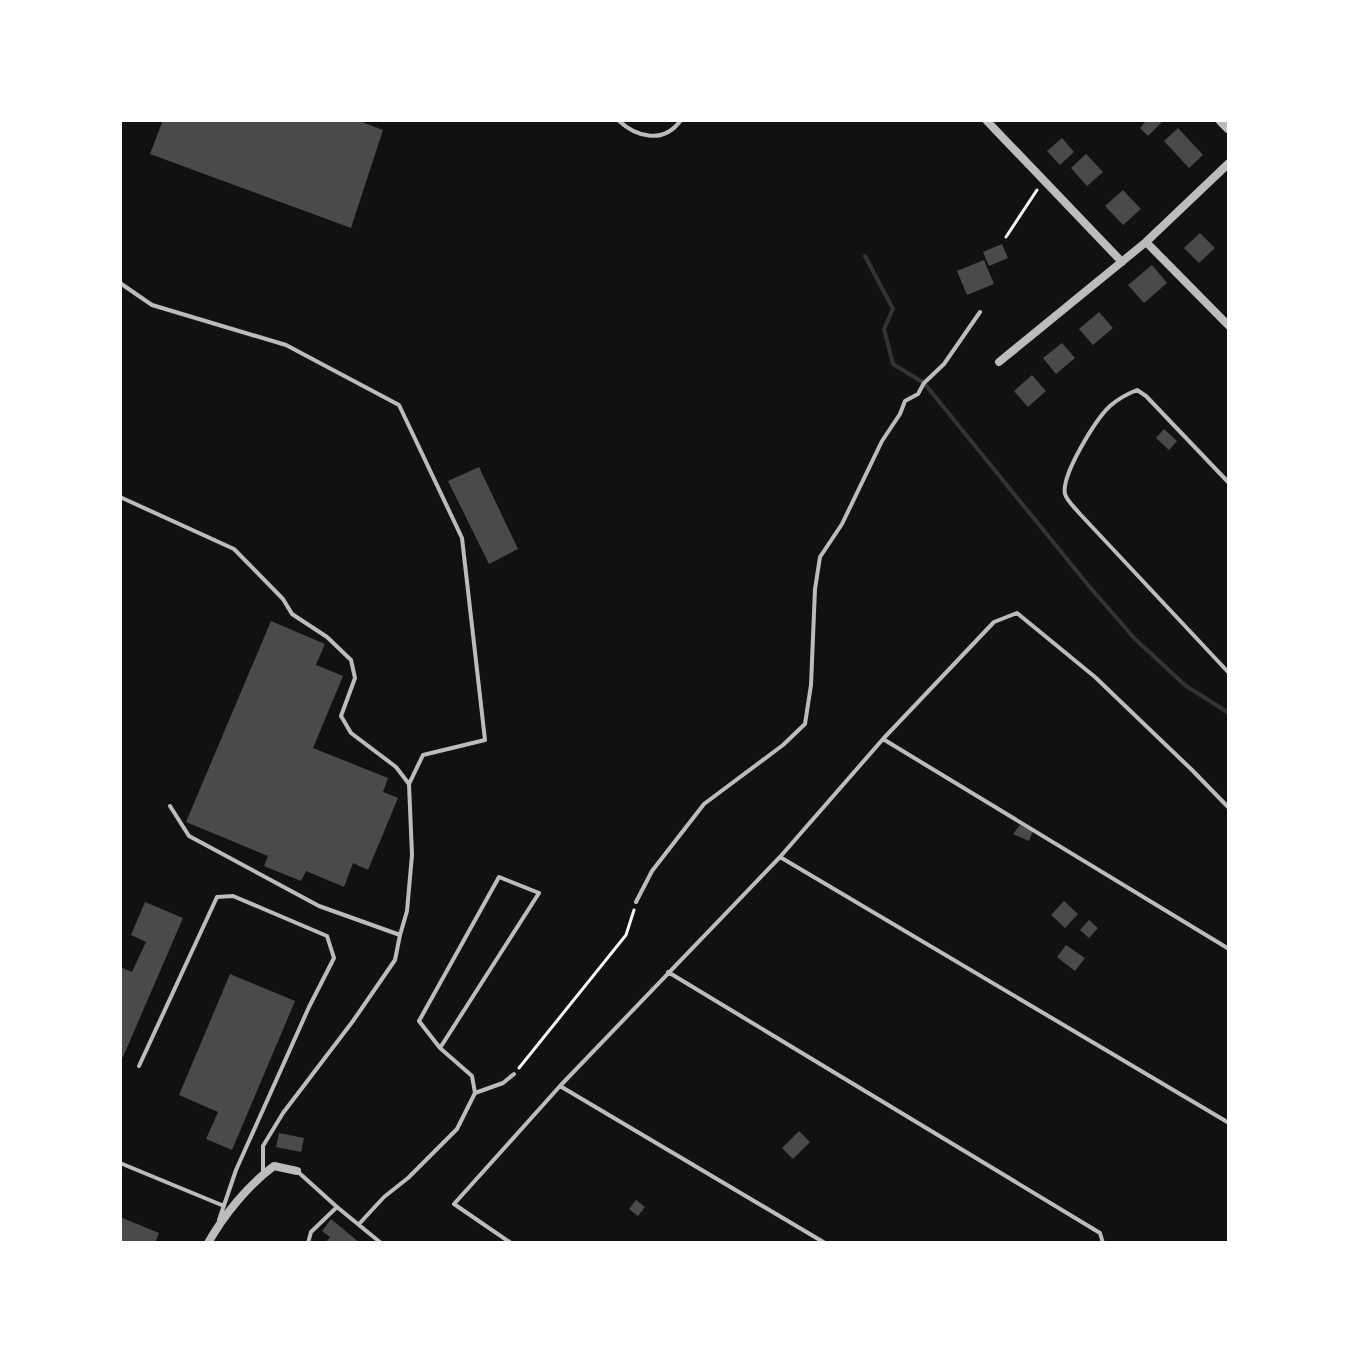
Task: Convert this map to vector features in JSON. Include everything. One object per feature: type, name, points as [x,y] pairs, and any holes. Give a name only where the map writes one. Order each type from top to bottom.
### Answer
[{"type":"street","points":[[986,120],[1122,262]]},
{"type":"street","points":[[1221,120],[1229,128]]},
{"type":"street","points":[[999,362],[1146,242],[1229,163]]},
{"type":"street","points":[[1146,242],[1229,326]]},
{"type":"street","points":[[208,1243],[216,1229],[263,1174],[274,1166],[297,1171]]},
{"type":"lane","points":[[618,120],[641,136],[663,135],[681,120]]},
{"type":"lane","points":[[120,283],[152,305],[286,345],[399,405],[462,538],[485,740],[423,755],[409,784],[412,855],[407,911],[395,960],[283,1113],[263,1146],[263,1174]]},
{"type":"lane","points":[[636,902],[652,871],[704,804],[783,745],[805,724],[811,685],[815,589],[820,557],[842,524],[905,401],[918,394],[924,383],[944,364],[980,312]]},
{"type":"lane","points":[[1229,483],[1137,390],[1110,406],[1093,427],[1077,454],[1065,484],[1065,496],[1080,514],[1229,673]]},
{"type":"lane","points":[[120,497],[234,549],[283,599],[292,614],[327,637],[351,660],[355,678],[341,716],[351,733],[396,767],[409,784]]},
{"type":"lane","points":[[511,1243],[454,1204],[560,1086],[780,857],[883,739],[994,622],[1017,613],[1095,677],[1229,808]]},
{"type":"lane","points":[[883,739],[1229,949]]},
{"type":"lane","points":[[170,806],[189,836],[319,906],[400,935]]},
{"type":"lane","points":[[780,857],[1229,1123]]},
{"type":"lane","points":[[359,1224],[457,1129],[475,1093],[472,1076],[440,1048],[419,1021],[499,877],[539,893],[440,1048]]},
{"type":"lane","points":[[139,1066],[217,897],[233,896],[327,936],[334,958],[236,1170],[216,1229]]},
{"type":"lane","points":[[668,972],[1100,1233],[1103,1243]]},
{"type":"lane","points":[[475,1093],[503,1083],[514,1074]]},
{"type":"lane","points":[[560,1086],[825,1243]]},
{"type":"lane","points":[[120,1163],[224,1206]]},
{"type":"lane","points":[[297,1171],[381,1243]]},
{"type":"lane","points":[[308,1243],[311,1232],[337,1207]]},
{"type":"path","points":[[1006,237],[1044,179]]},
{"type":"path","points":[[514,1074],[626,935],[636,902]]},
{"type":"building","points":[[163,120],[357,120],[383,130],[351,228],[150,154]]},
{"type":"building","points":[[1143,120],[1164,120],[1148,136],[1140,128],[1145,122]]},
{"type":"building","points":[[1178,128],[1203,155],[1189,168],[1164,141]]},
{"type":"building","points":[[1062,138],[1074,152],[1060,165],[1047,151]]},
{"type":"building","points":[[1086,154],[1103,172],[1087,186],[1071,168]]},
{"type":"building","points":[[1123,190],[1141,209],[1123,225],[1105,206]]},
{"type":"building","points":[[1200,233],[1215,248],[1199,263],[1184,248]]},
{"type":"building","points":[[1002,244],[1008,258],[989,266],[983,252]]},
{"type":"building","points":[[984,260],[994,284],[967,295],[957,271]]},
{"type":"building","points":[[1152,265],[1167,283],[1144,303],[1128,285]]},
{"type":"building","points":[[1099,312],[1113,328],[1093,345],[1079,329]]},
{"type":"building","points":[[1062,343],[1075,358],[1056,374],[1043,358]]},
{"type":"building","points":[[1032,375],[1046,391],[1028,407],[1014,391]]},
{"type":"building","points":[[1164,429],[1177,441],[1169,450],[1156,438]]},
{"type":"building","points":[[479,467],[518,549],[489,564],[448,481]]},
{"type":"building","points":[[271,621],[325,644],[316,665],[343,676],[313,748],[388,778],[383,792],[398,798],[368,870],[353,863],[344,887],[306,871],[301,881],[264,866],[268,856],[186,822]]},
{"type":"building","points":[[1020,825],[1033,831],[1029,841],[1013,834]]},
{"type":"building","points":[[1064,901],[1078,914],[1065,928],[1051,915]]},
{"type":"building","points":[[145,902],[183,918],[123,1057],[120,1056],[120,967],[132,972],[146,942],[131,935]]},
{"type":"building","points":[[1089,920],[1098,928],[1089,938],[1080,930]]},
{"type":"building","points":[[1066,945],[1085,958],[1075,971],[1057,957]]},
{"type":"building","points":[[230,974],[295,1001],[232,1150],[206,1139],[218,1112],[179,1095]]},
{"type":"building","points":[[799,1131],[810,1142],[793,1159],[782,1148]]},
{"type":"building","points":[[279,1133],[304,1138],[301,1152],[276,1147]]},
{"type":"building","points":[[636,1200],[645,1207],[638,1216],[629,1209]]},
{"type":"building","points":[[120,1217],[159,1233],[155,1243],[120,1243]]},
{"type":"building","points":[[331,1219],[360,1243],[325,1243],[330,1237],[322,1231]]},
{"type":"waterway","points":[[865,256],[893,309],[884,329],[893,364],[924,383],[1135,639],[1186,686],[1229,713]]}]
